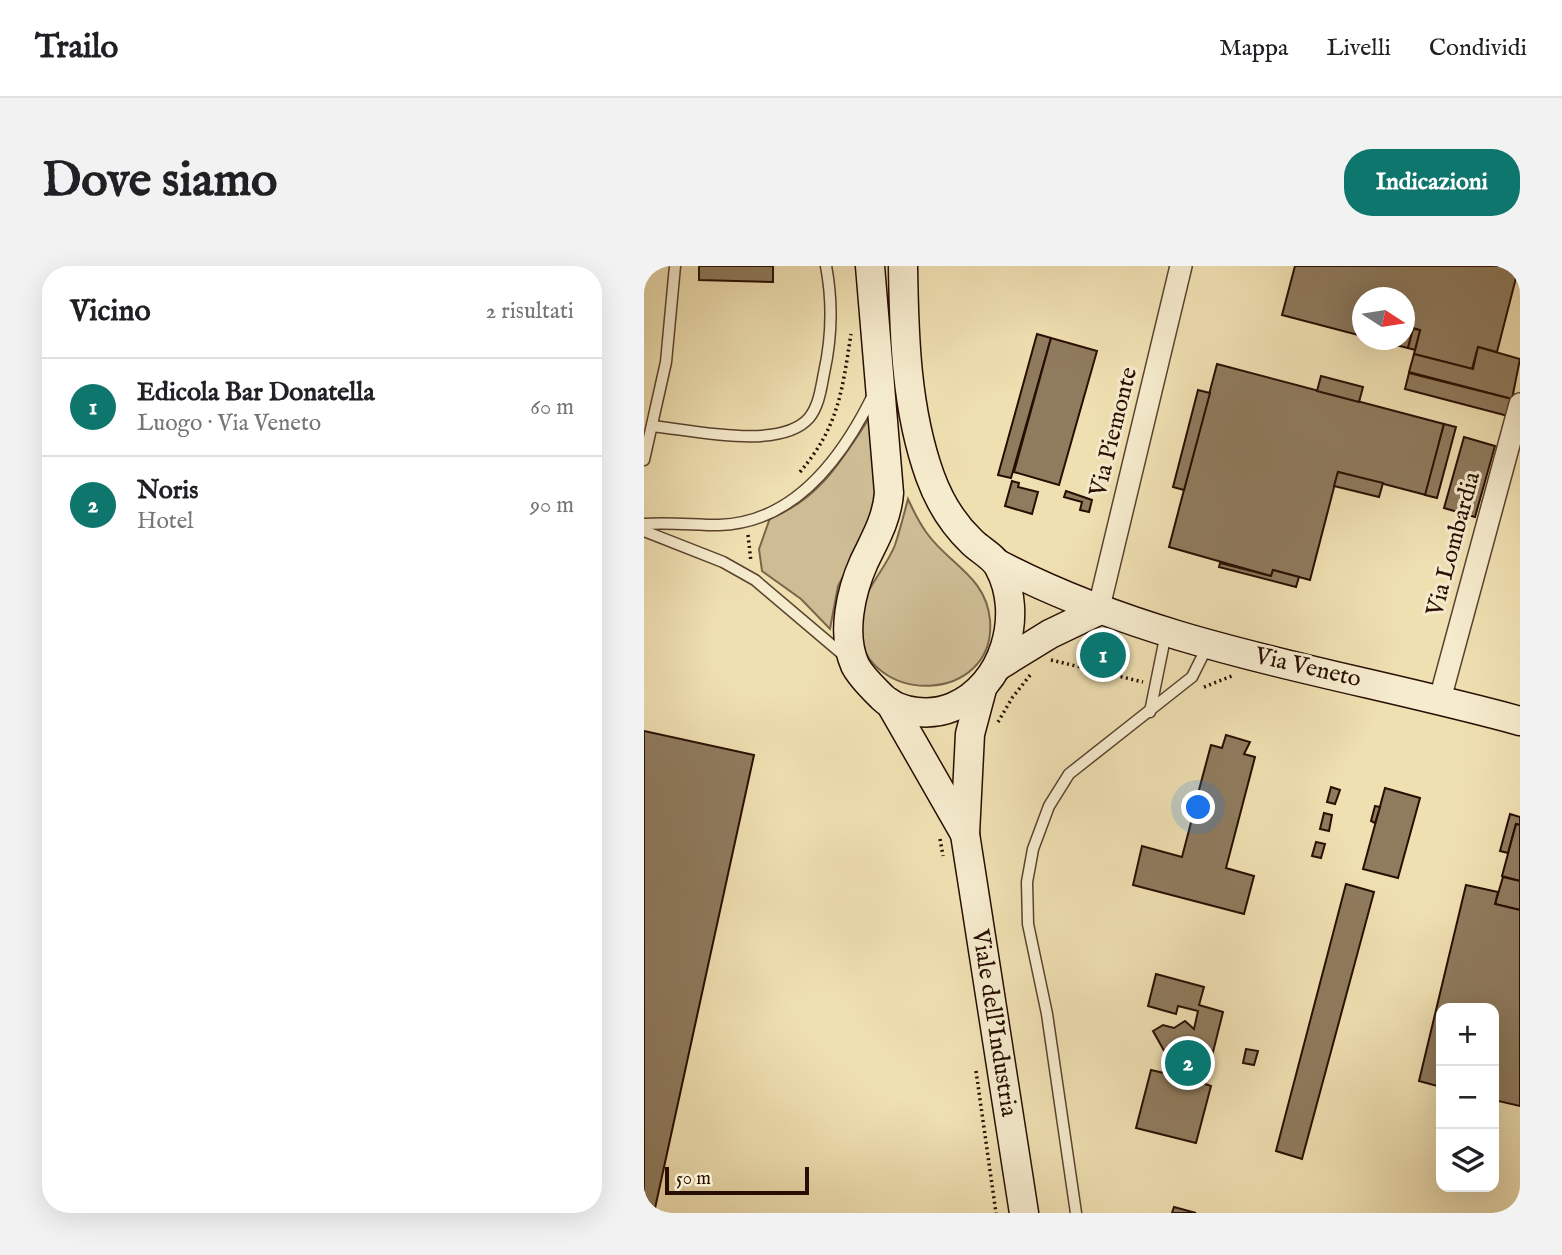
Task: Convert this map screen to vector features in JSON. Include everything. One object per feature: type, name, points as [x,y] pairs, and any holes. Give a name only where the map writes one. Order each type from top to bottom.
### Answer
[{"type":"main road","points":[[855,666],[850,637],[851,604],[857,581],[881,529],[888,504],[870,266]]},
{"type":"main road","name":"Viale dell'Industria","points":[[903,266],[911,400],[930,475],[954,522],[998,564],[1008,589],[1008,637],[970,733],[965,834],[1024,1213]]},
{"type":"main road","name":"Via Veneto","points":[[998,564],[1098,611],[1166,633],[1520,721]]},
{"type":"main road","points":[[890,704],[918,712],[939,712],[958,705],[1049,634],[1098,611]]},
{"type":"main road","name":"Viale dell'Industria","points":[[855,666],[890,704],[965,834]]},
{"type":"street","name":"Via Piemonte","points":[[1098,611],[1181,266]]},
{"type":"street","name":"Via Lombardia","points":[[1440,699],[1520,404]]},
{"type":"lane","points":[[644,460],[666,362],[675,266]]},
{"type":"lane","points":[[652,426],[751,436],[778,435],[795,429],[809,418],[818,400],[831,341],[826,266]]},
{"type":"lane","points":[[644,524],[720,525],[782,506],[814,482],[841,451],[879,381]]},
{"type":"lane","name":"Viale dell'Industria","points":[[644,531],[723,562],[755,580],[855,666]]},
{"type":"lane","points":[[1150,712],[1166,633]]},
{"type":"lane","points":[[1076,1213],[1043,989],[1030,939],[1027,909],[1029,867],[1038,831],[1049,806],[1069,774],[1192,677],[1208,645]]},
{"type":"path","points":[[996,727],[1012,698],[1040,664],[1049,660],[1157,686]]},
{"type":"path","points":[[1174,692],[1184,698],[1221,678],[1239,674]]},
{"type":"shaded area","points":[[875,409],[880,470],[873,520],[838,586],[830,629],[801,599],[762,571],[759,549],[770,518],[788,510],[818,487],[843,458]]},
{"type":"shaded area","points":[[908,499],[926,532],[982,592],[990,620],[987,648],[973,668],[953,681],[930,686],[905,683],[883,672],[866,654],[858,627],[866,595],[895,545]]},
{"type":"building","points":[[699,266],[773,266],[773,282],[699,280]]},
{"type":"building","points":[[1295,266],[1519,266],[1497,352],[1478,347],[1472,369],[1414,354],[1420,330],[1415,329],[1415,287],[1352,287],[1352,333],[1282,315]]},
{"type":"building","points":[[1415,329],[1420,330],[1415,350]]},
{"type":"building","points":[[1037,334],[1051,338],[1011,478],[998,475]]},
{"type":"building","points":[[1051,338],[1097,351],[1059,485],[1014,472]]},
{"type":"building","points":[[1478,347],[1520,359],[1512,399],[1409,372],[1414,354],[1473,369]]},
{"type":"building","points":[[1217,364],[1444,424],[1426,495],[1338,472],[1310,580],[1273,570],[1271,576],[1169,547]]},
{"type":"building","points":[[1409,373],[1512,399],[1508,416],[1405,389]]},
{"type":"building","points":[[1321,376],[1363,387],[1359,402],[1317,391]]},
{"type":"building","points":[[1198,390],[1210,393],[1184,490],[1173,487]]},
{"type":"building","points":[[1444,424],[1456,427],[1437,498],[1425,495]]},
{"type":"building","points":[[1464,437],[1495,446],[1475,517],[1444,508]]},
{"type":"building","points":[[1338,472],[1383,483],[1379,497],[1334,486]]},
{"type":"building","points":[[1012,481],[1019,483],[1018,487],[1038,492],[1032,514],[1005,506]]},
{"type":"building","points":[[1066,491],[1092,500],[1089,512],[1080,510],[1082,502],[1064,497]]},
{"type":"building","points":[[1220,563],[1271,576],[1273,570],[1299,577],[1296,587],[1219,567]]},
{"type":"building","points":[[1096,642],[1115,646],[1110,667],[1091,663]]},
{"type":"building","points":[[644,731],[754,755],[654,1213],[644,1213]]},
{"type":"building","points":[[1226,735],[1250,742],[1244,754],[1255,757],[1226,868],[1254,876],[1244,914],[1133,885],[1142,846],[1182,857],[1194,811],[1189,805],[1196,801],[1211,745],[1222,748]]},
{"type":"building","points":[[1331,787],[1340,790],[1335,804],[1327,802]]},
{"type":"building","points":[[1385,788],[1420,798],[1398,878],[1363,869]]},
{"type":"building","points":[[1375,806],[1380,807],[1375,823],[1371,821]]},
{"type":"building","points":[[1324,813],[1332,815],[1329,831],[1320,829]]},
{"type":"building","points":[[1510,814],[1520,817],[1520,825],[1516,824],[1508,853],[1500,851]]},
{"type":"building","points":[[1516,824],[1520,825],[1520,881],[1502,876]]},
{"type":"building","points":[[1316,842],[1325,844],[1321,858],[1312,856]]},
{"type":"building","points":[[1503,877],[1520,881],[1520,910],[1495,904]]},
{"type":"building","points":[[1346,884],[1374,892],[1302,1159],[1276,1151]]},
{"type":"building","points":[[1466,885],[1498,892],[1495,904],[1520,910],[1520,1106],[1499,1101],[1499,1003],[1438,1003]]},
{"type":"building","points":[[1156,974],[1204,987],[1199,1005],[1223,1012],[1205,1084],[1211,1086],[1196,1143],[1136,1128],[1151,1070],[1164,1073],[1167,1056],[1153,1031],[1163,1025],[1174,1028],[1185,1021],[1194,1029],[1198,1011],[1178,1006],[1176,1014],[1148,1006]]},
{"type":"building","points":[[1436,1010],[1436,1086],[1419,1081]]},
{"type":"building","points":[[1246,1049],[1258,1051],[1254,1065],[1243,1063]]},
{"type":"building","points":[[1174,1207],[1196,1213],[1172,1213]]},
{"type":"place","name":"Edicola Bar Donatella","points":[[1103,655]]},
{"type":"place","name":"Noris","points":[[1188,1063]]}]
